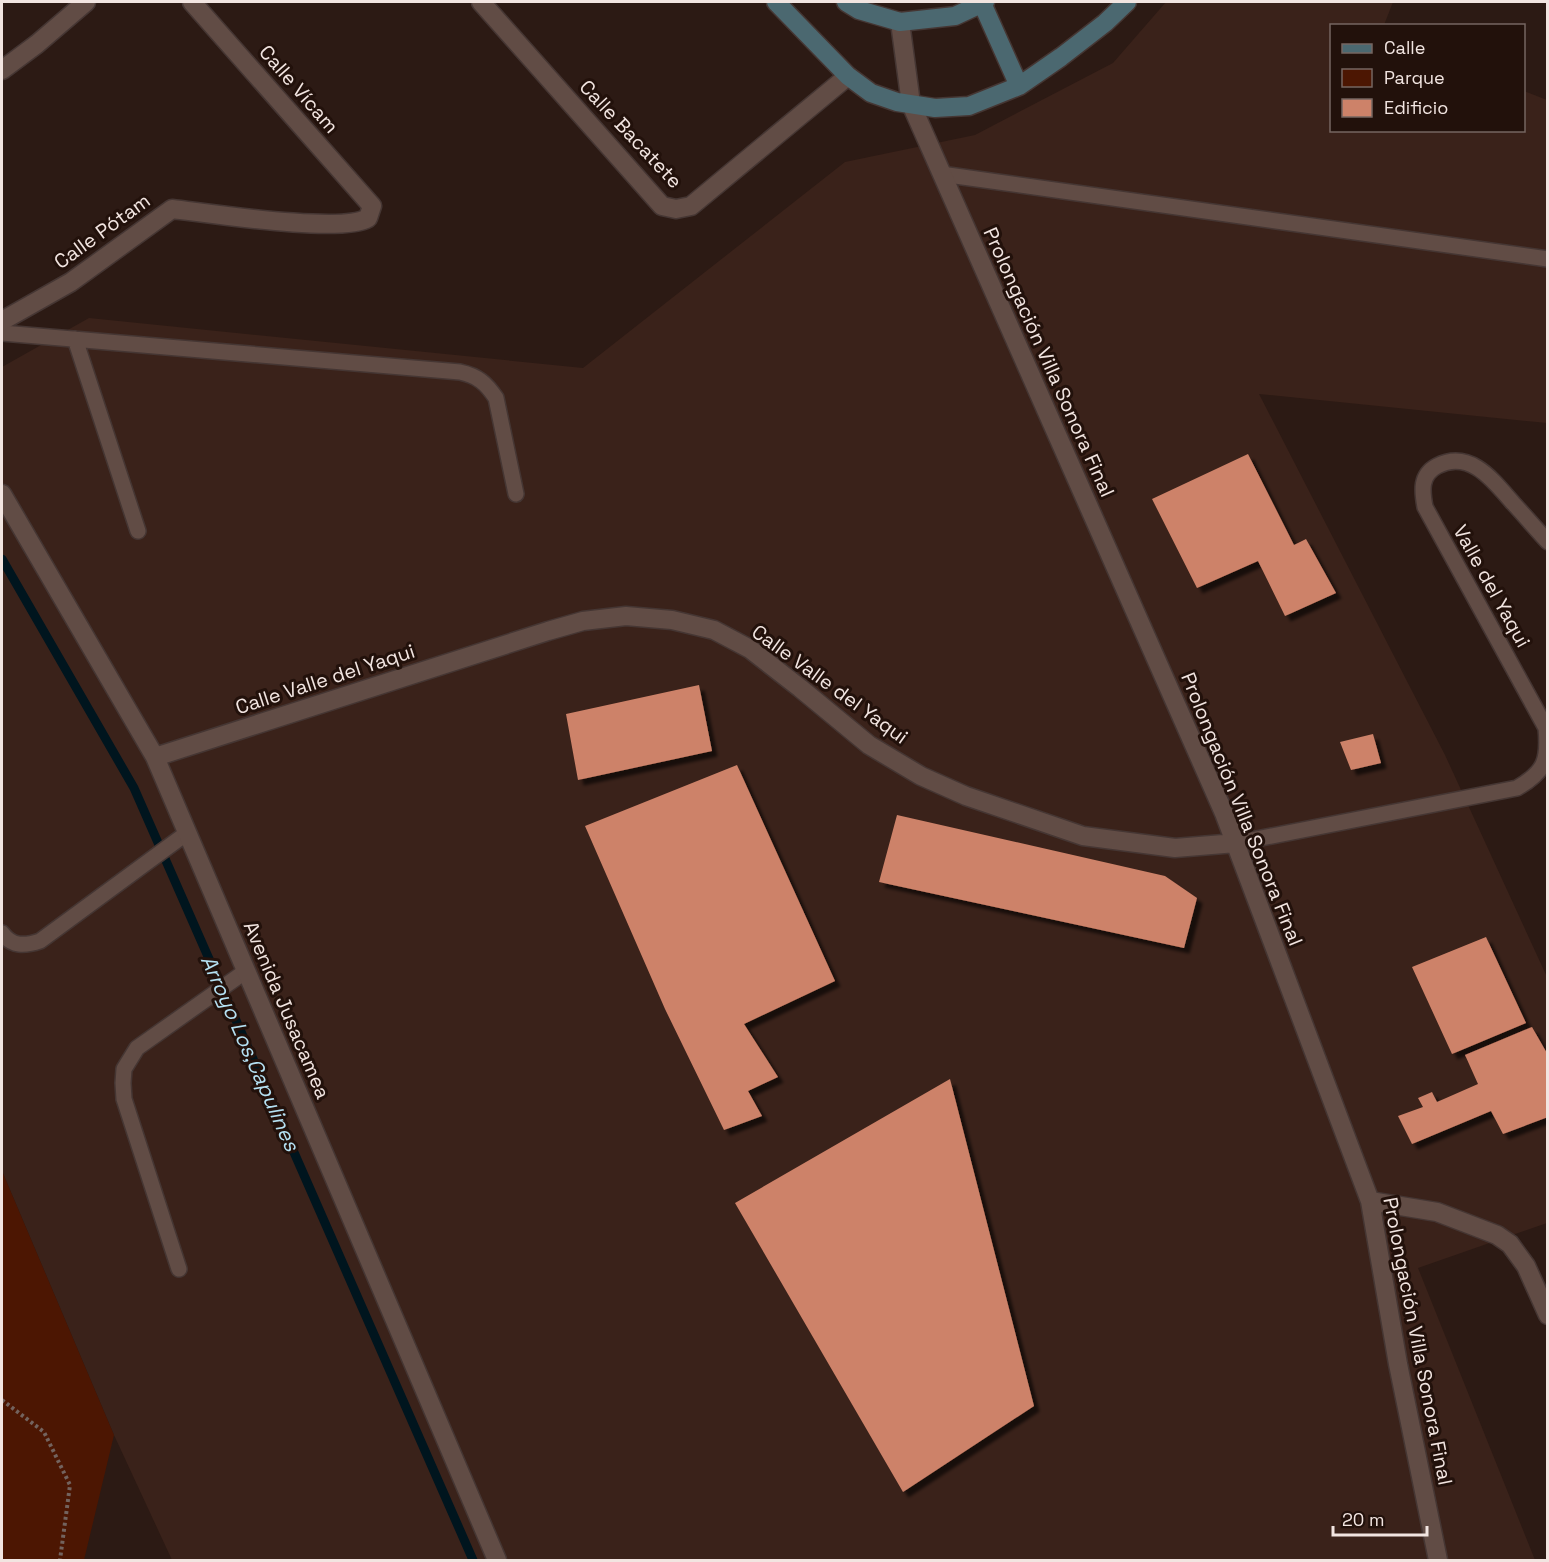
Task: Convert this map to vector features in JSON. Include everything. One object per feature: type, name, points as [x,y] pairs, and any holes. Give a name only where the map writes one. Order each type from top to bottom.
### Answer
[{"type":"main road","points":[[776,2],[848,76],[871,93],[935,108],[969,106],[1019,86],[1070,50],[1127,2]]},
{"type":"main road","points":[[846,2],[859,10],[900,22],[956,16],[984,2],[1019,86]]},
{"type":"street","points":[[2,70],[37,44],[86,2]]},
{"type":"street","name":"Calle Vícam","points":[[192,2],[372,206]]},
{"type":"street","name":"Calle Bacatete","points":[[481,2],[662,206],[676,209],[691,206],[848,76]]},
{"type":"street","name":"Prolongación Villa Sonora Final","points":[[900,22],[911,104],[1236,843],[1370,1201],[1398,1364],[1438,1560]]},
{"type":"street","name":"Calle Pótam","points":[[2,321],[71,282],[172,209],[281,221],[345,224],[368,218],[372,206]]},
{"type":"street","name":"Avenida Jusacamea","points":[[2,494],[155,757],[497,1560]]},
{"type":"street","name":"Calle Valle del Yaqui","points":[[155,757],[548,631],[583,621],[626,616],[672,620],[714,630],[750,649],[869,745],[921,776],[966,796],[1083,836],[1174,848],[1236,843]]},
{"type":"street","points":[[1370,1201],[1437,1212],[1497,1235],[1510,1244],[1526,1266],[1548,1315]]},
{"type":"lane","points":[[941,174],[1548,259]]},
{"type":"lane","points":[[2,333],[474,375],[488,386],[496,398],[516,494]]},
{"type":"lane","points":[[75,339],[138,531]]},
{"type":"lane","name":"Valle del Yaqui","points":[[1236,843],[1517,788],[1533,779],[1544,762],[1547,745],[1546,728],[1425,507],[1421,489],[1425,476],[1430,469],[1444,462],[1458,460],[1476,465],[1490,476],[1548,542]]},
{"type":"lane","points":[[2,933],[6,940],[14,944],[40,941],[187,833]]},
{"type":"lane","points":[[179,1269],[124,1099],[124,1069],[137,1048],[246,971]]},
{"type":"path","points":[[2,1400],[44,1432],[70,1485],[60,1560]]},
{"type":"shaded area","points":[[1166,2],[1393,2],[1384,24],[1330,24],[1330,132],[1525,132],[1525,91],[1547,100],[1547,423],[1259,394],[1445,755],[1547,977],[1547,1223],[1418,1268],[1535,1560],[172,1560],[114,1435],[2,1171],[2,367],[89,318],[583,368],[845,162],[975,135],[1113,63]]},
{"type":"green space","points":[[2,1171],[114,1435],[84,1560],[2,1560]]},
{"type":"building","points":[[1248,454],[1294,545],[1306,539],[1336,593],[1285,616],[1258,561],[1197,588],[1152,499]]},
{"type":"building","points":[[699,685],[712,751],[578,780],[566,714]]},
{"type":"building","points":[[1373,734],[1381,763],[1351,770],[1340,742]]},
{"type":"building","points":[[737,765],[835,981],[744,1024],[778,1077],[748,1091],[762,1116],[724,1130],[665,1009],[585,826]]},
{"type":"building","points":[[897,815],[1165,876],[1197,898],[1184,948],[879,882]]},
{"type":"building","points":[[1486,937],[1526,1023],[1452,1054],[1412,967]]},
{"type":"building","points":[[1532,1027],[1548,1055],[1548,1117],[1503,1134],[1491,1111],[1412,1144],[1398,1116],[1423,1107],[1418,1098],[1432,1092],[1437,1102],[1478,1084],[1465,1055]]},
{"type":"building","points":[[950,1079],[1034,1406],[903,1492],[735,1203]]},
{"type":"waterway","name":"Arroyo Los,Capulines","points":[[2,559],[134,788],[473,1560]]}]
